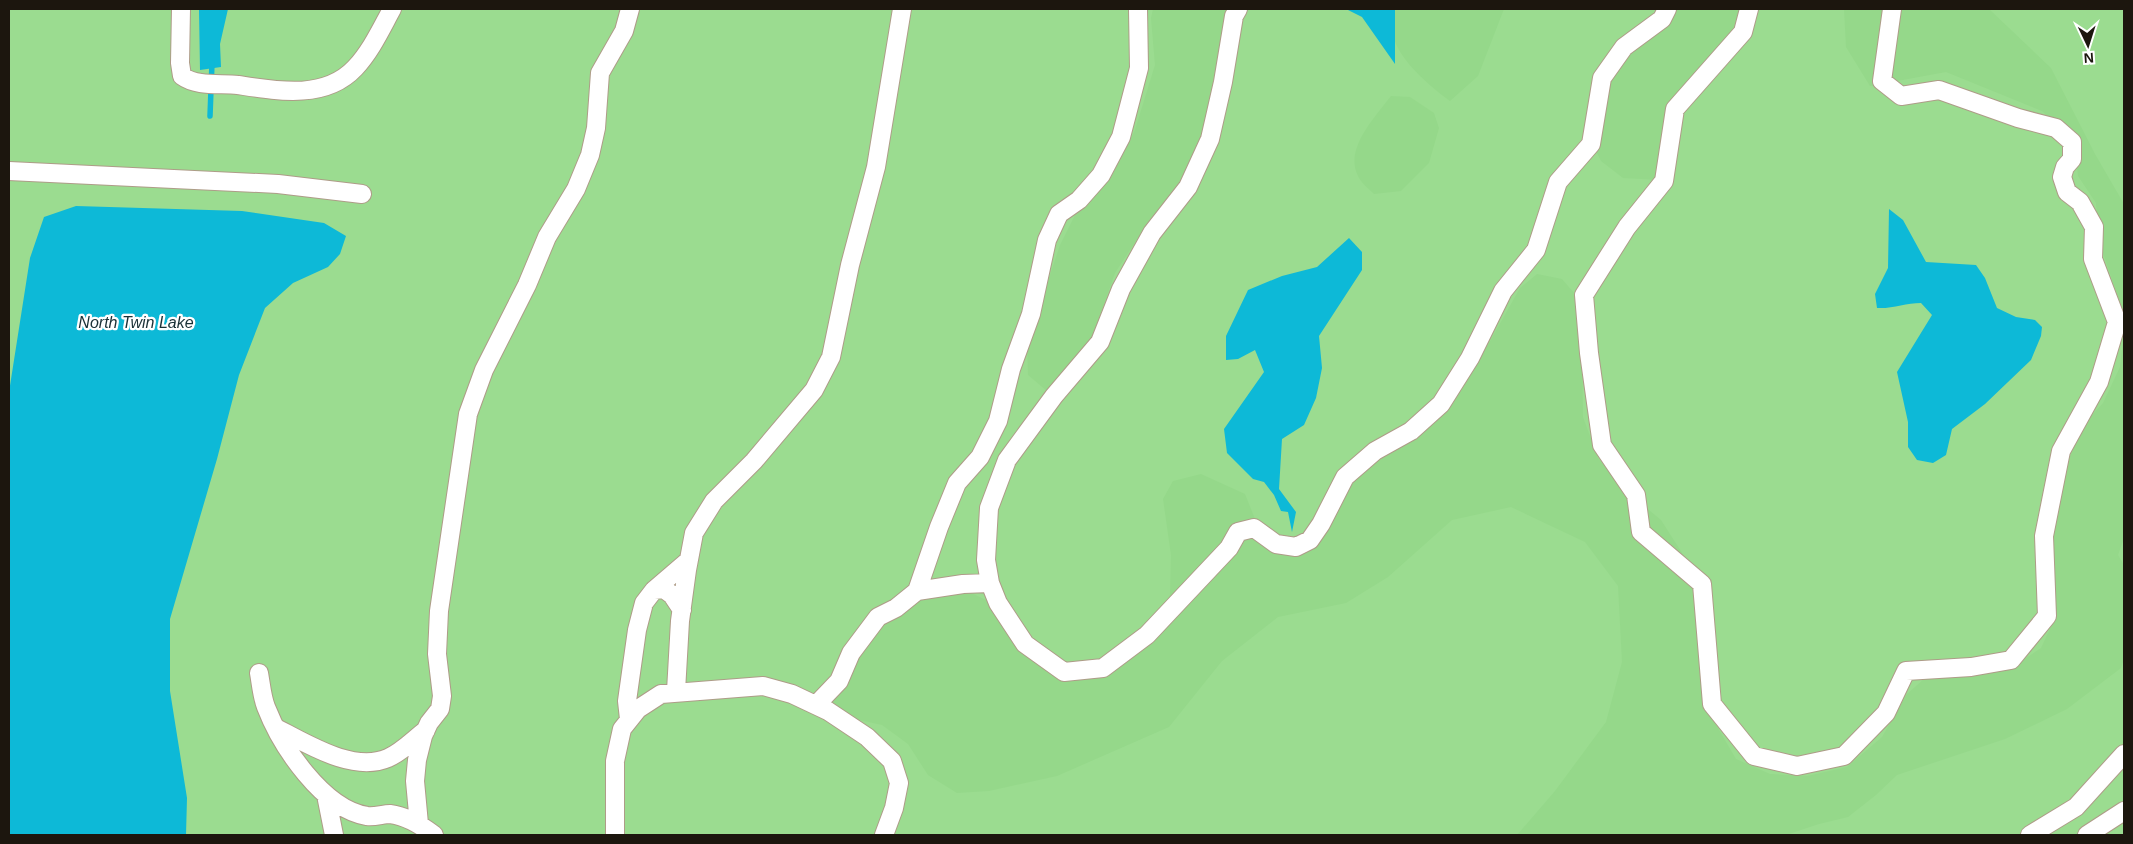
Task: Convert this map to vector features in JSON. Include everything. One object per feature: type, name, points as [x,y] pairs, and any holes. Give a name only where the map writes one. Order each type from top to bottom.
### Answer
[{"type":"lane","points":[[181,9],[180,64],[182,76],[190,82],[231,84],[275,91],[324,88],[340,80],[355,68],[374,41],[392,9]]},
{"type":"lane","points":[[277,729],[330,755],[352,761],[370,761],[388,758],[426,730],[440,710],[442,696],[437,654],[439,611],[468,414],[484,370],[527,285],[547,237],[576,189],[590,155],[596,128],[600,73],[624,31],[630,9]]},
{"type":"lane","points":[[676,692],[682,610],[694,533],[714,501],[754,460],[814,390],[831,357],[850,265],[876,166],[902,9]]},
{"type":"lane","points":[[918,591],[939,527],[957,483],[980,457],[998,421],[1011,369],[1031,314],[1047,240],[1059,214],[1079,200],[1101,174],[1121,137],[1138,68],[1138,9]]},
{"type":"lane","points":[[1238,9],[1234,16],[1223,82],[1210,139],[1188,187],[1152,233],[1121,289],[1100,342],[1054,396],[1007,460],[989,508],[986,560],[990,583],[998,603],[1025,644],[1064,672],[1103,668],[1148,635],[1223,555],[1238,532],[1254,528],[1276,544],[1296,547],[1310,540],[1321,524],[1345,477],[1375,451],[1411,431],[1441,404],[1470,358],[1503,291],[1536,250],[1558,182],[1591,144],[1602,78],[1624,47],[1662,19],[1667,9]]},
{"type":"lane","points":[[1749,9],[1743,32],[1675,110],[1664,181],[1627,227],[1584,295],[1589,353],[1602,445],[1636,495],[1641,532],[1702,584],[1712,704],[1754,756],[1797,766],[1844,756],[1886,713],[1906,671],[1971,667],[2011,660],[2047,616],[2044,536],[2061,451],[2099,382],[2117,322],[2093,259],[2094,227],[2080,202],[2067,192],[2062,177],[2065,167],[2072,159],[2072,142],[2056,128],[2018,118],[1939,90],[1902,96],[1882,81],[1892,9]]},
{"type":"lane","points":[[9,171],[278,184],[362,194]]},
{"type":"lane","points":[[630,719],[627,701],[637,630],[644,603],[654,590],[689,560]]},
{"type":"lane","points":[[816,705],[839,681],[851,652],[878,617],[896,608],[918,591],[963,584],[990,583]]},
{"type":"lane","points":[[654,590],[664,589],[672,595],[682,610]]},
{"type":"lane","points":[[259,673],[266,706],[277,729],[304,770],[326,795],[353,812],[368,816],[390,814],[409,818],[434,835]]},
{"type":"lane","points":[[615,835],[614,760],[622,730],[638,708],[661,694],[763,686],[792,694],[828,710],[867,737],[892,761],[898,783],[894,808],[884,835]]},
{"type":"lane","points":[[419,824],[415,781],[426,730]]},
{"type":"lane","points":[[2030,835],[2076,807],[2124,754]]},
{"type":"lane","points":[[326,795],[334,835]]},
{"type":"lane","points":[[2087,835],[2124,811]]},
{"type":"green space","points":[[9,9],[2124,9],[2124,835],[9,835]]},
{"type":"green space","points":[[1153,9],[1226,9],[1203,136],[1176,195],[1141,233],[1115,273],[1092,338],[1047,391],[1028,375],[1027,344],[1060,245],[1079,207],[1112,176],[1135,130],[1155,65],[1151,18]]},
{"type":"green space","points":[[1395,9],[1504,9],[1478,76],[1450,101],[1420,75],[1400,52],[1394,36]]},
{"type":"green space","points":[[1671,9],[1743,9],[1734,39],[1693,78],[1660,180],[1623,178],[1601,161],[1596,151],[1605,85],[1621,59]]},
{"type":"green space","points":[[1844,9],[1989,9],[2051,68],[2095,154],[2124,204],[2124,315],[2099,241],[2096,203],[2078,176],[2074,139],[2042,111],[1946,72],[1870,86],[1846,47]]},
{"type":"green space","points":[[1391,96],[1410,97],[1434,113],[1439,128],[1429,163],[1401,191],[1374,194],[1358,176],[1355,166],[1355,155],[1363,134]]},
{"type":"green space","points":[[1537,274],[1562,279],[1575,294],[1582,349],[1583,417],[1598,458],[1620,486],[1661,520],[1684,556],[1700,614],[1708,711],[1736,759],[1770,774],[1807,776],[1847,767],[1882,737],[1907,694],[1924,679],[1973,675],[2011,668],[2041,648],[2056,616],[2053,531],[2068,461],[2085,423],[2103,403],[2120,367],[2124,332],[2124,538],[2118,555],[2124,565],[2124,659],[2121,668],[2067,709],[2005,739],[1897,775],[1876,795],[1848,817],[1786,835],[1517,835],[1555,791],[1606,722],[1622,662],[1618,586],[1585,542],[1511,507],[1452,520],[1388,577],[1346,603],[1278,617],[1222,661],[1169,727],[1057,776],[989,791],[957,793],[928,775],[908,744],[882,725],[841,716],[829,702],[871,632],[907,602],[963,589],[988,601],[1011,635],[1036,663],[1058,676],[1152,640],[1170,595],[1171,555],[1163,499],[1173,481],[1201,474],[1245,494],[1255,519],[1271,546],[1295,549],[1356,474],[1418,433],[1453,404],[1520,288]]},
{"type":"water","points":[[199,9],[228,9],[220,44],[221,67],[200,70]]},
{"type":"water","points":[[1346,9],[1395,9],[1395,64],[1362,17]]},
{"type":"water","name":"North Twin Lake","points":[[76,206],[242,211],[324,223],[346,236],[340,254],[328,267],[293,283],[265,308],[239,375],[217,459],[170,619],[170,691],[187,798],[186,835],[9,835],[9,392],[30,258],[44,217]]},
{"type":"water","points":[[1889,209],[1903,220],[1926,262],[1976,265],[1985,278],[1997,308],[2016,317],[2035,320],[2042,327],[2041,336],[2031,360],[1985,404],[1952,429],[1946,455],[1933,463],[1917,460],[1908,447],[1908,422],[1897,372],[1932,315],[1921,303],[1877,308],[1875,294],[1888,268]]},
{"type":"water","points":[[1349,238],[1362,252],[1362,270],[1319,336],[1322,368],[1316,398],[1304,425],[1282,439],[1279,489],[1296,512],[1292,532],[1288,512],[1281,511],[1274,495],[1264,482],[1253,479],[1227,453],[1224,429],[1264,372],[1255,350],[1238,359],[1226,360],[1226,336],[1248,290],[1282,276],[1317,267]]},
{"type":"waterway","points":[[210,116],[212,63]]}]
